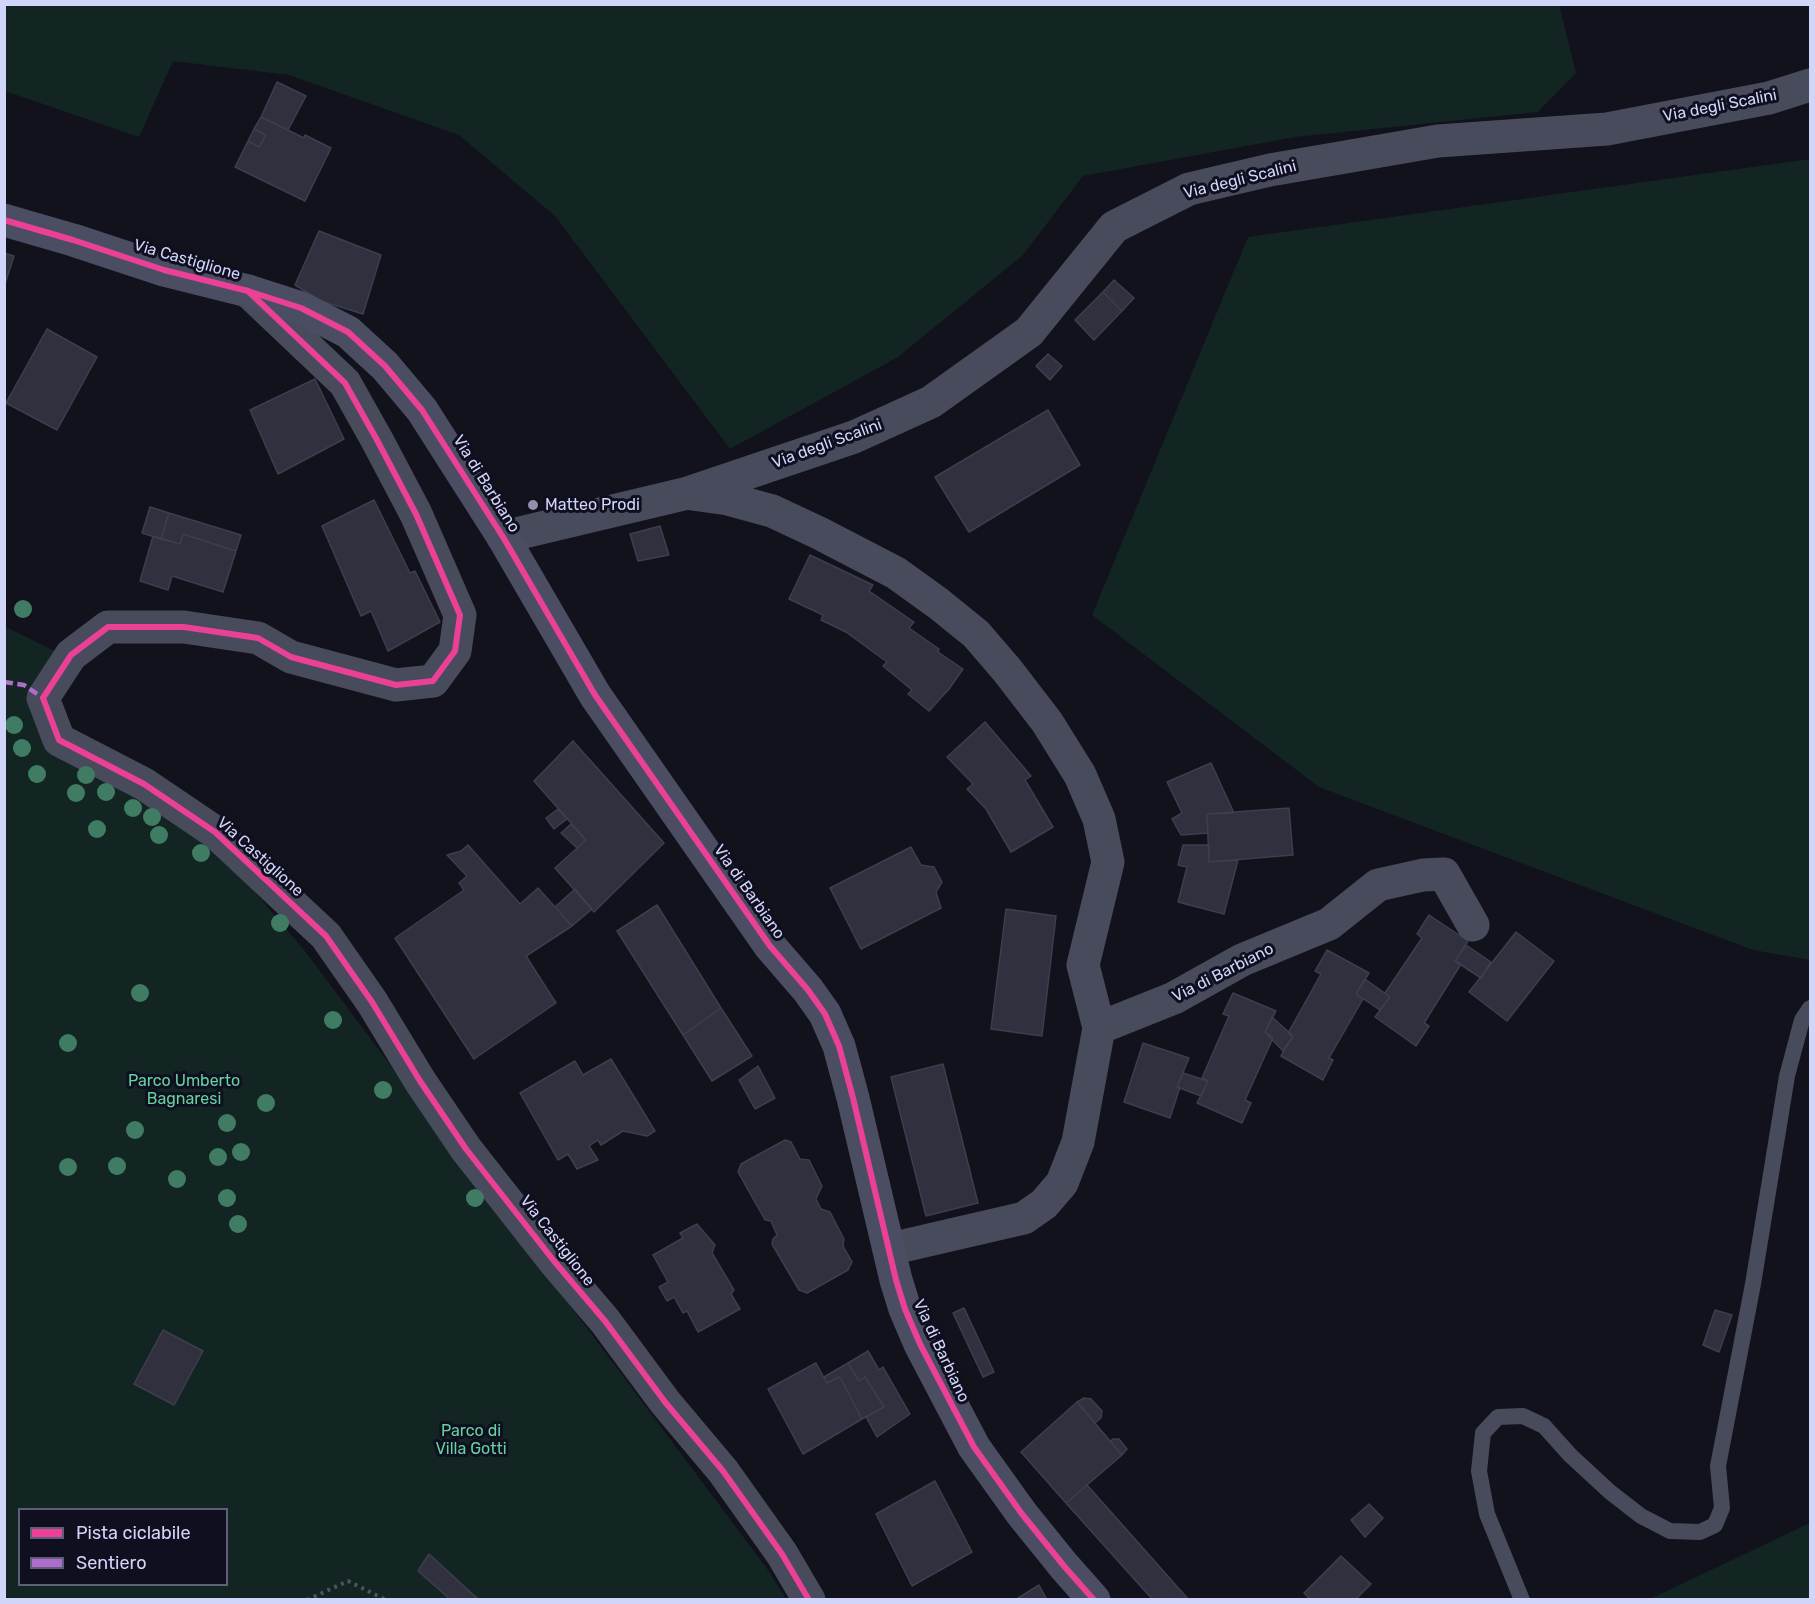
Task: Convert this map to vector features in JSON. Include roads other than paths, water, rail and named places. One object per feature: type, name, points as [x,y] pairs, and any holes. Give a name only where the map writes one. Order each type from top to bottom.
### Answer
[{"type":"street","name":"Via degli Scalini","points":[[503,537],[688,494],[854,437],[931,402],[1029,332],[1114,227],[1189,189],[1270,170],[1438,141],[1606,129],[1769,98],[1810,85]]},
{"type":"street","name":"Via Castiglione","points":[[4,220],[164,270],[248,291],[345,383],[411,505],[460,615],[455,651],[433,681],[396,685],[291,657],[258,638],[184,627],[108,627],[71,655],[43,698],[59,740],[144,784],[215,832],[326,936],[372,1002],[420,1081],[466,1149],[554,1261],[605,1321],[665,1402],[723,1472],[782,1554],[810,1599]]},
{"type":"street","name":"Via di Barbiano","points":[[248,291],[301,308],[348,332],[385,366],[422,410],[503,537],[595,695],[770,946],[808,990],[825,1014],[845,1066],[896,1280],[920,1344],[974,1448],[1036,1531],[1094,1599]]},
{"type":"street","name":"Via degli Scalini","points":[[688,494],[728,499],[771,512],[819,533],[896,573],[976,634],[1007,670],[1047,722],[1080,775],[1099,819],[1108,862],[1083,964],[1099,1028]]},
{"type":"street","name":"Via di Barbiano","points":[[1099,1028],[1174,998],[1242,960],[1329,924],[1378,885],[1423,875],[1444,874],[1473,925]]},
{"type":"street","points":[[890,1249],[1024,1218],[1044,1204],[1062,1183],[1078,1142],[1099,1028]]},
{"type":"lane","points":[[1522,1599],[1487,1514],[1479,1471],[1483,1433],[1498,1417],[1523,1416],[1544,1426],[1610,1492],[1641,1516],[1670,1531],[1700,1532],[1715,1525],[1722,1508],[1718,1466],[1753,1284],[1787,1076],[1802,1020],[1810,1008]]},
{"type":"place","name":"Matteo Prodi","points":[[533,505]]},
{"type":"park label","name":"Parco Umberto Bagnaresi","points":[[184,1090]]},
{"type":"park label","name":"Parco di Villa Gotti","points":[[471,1440]]}]
